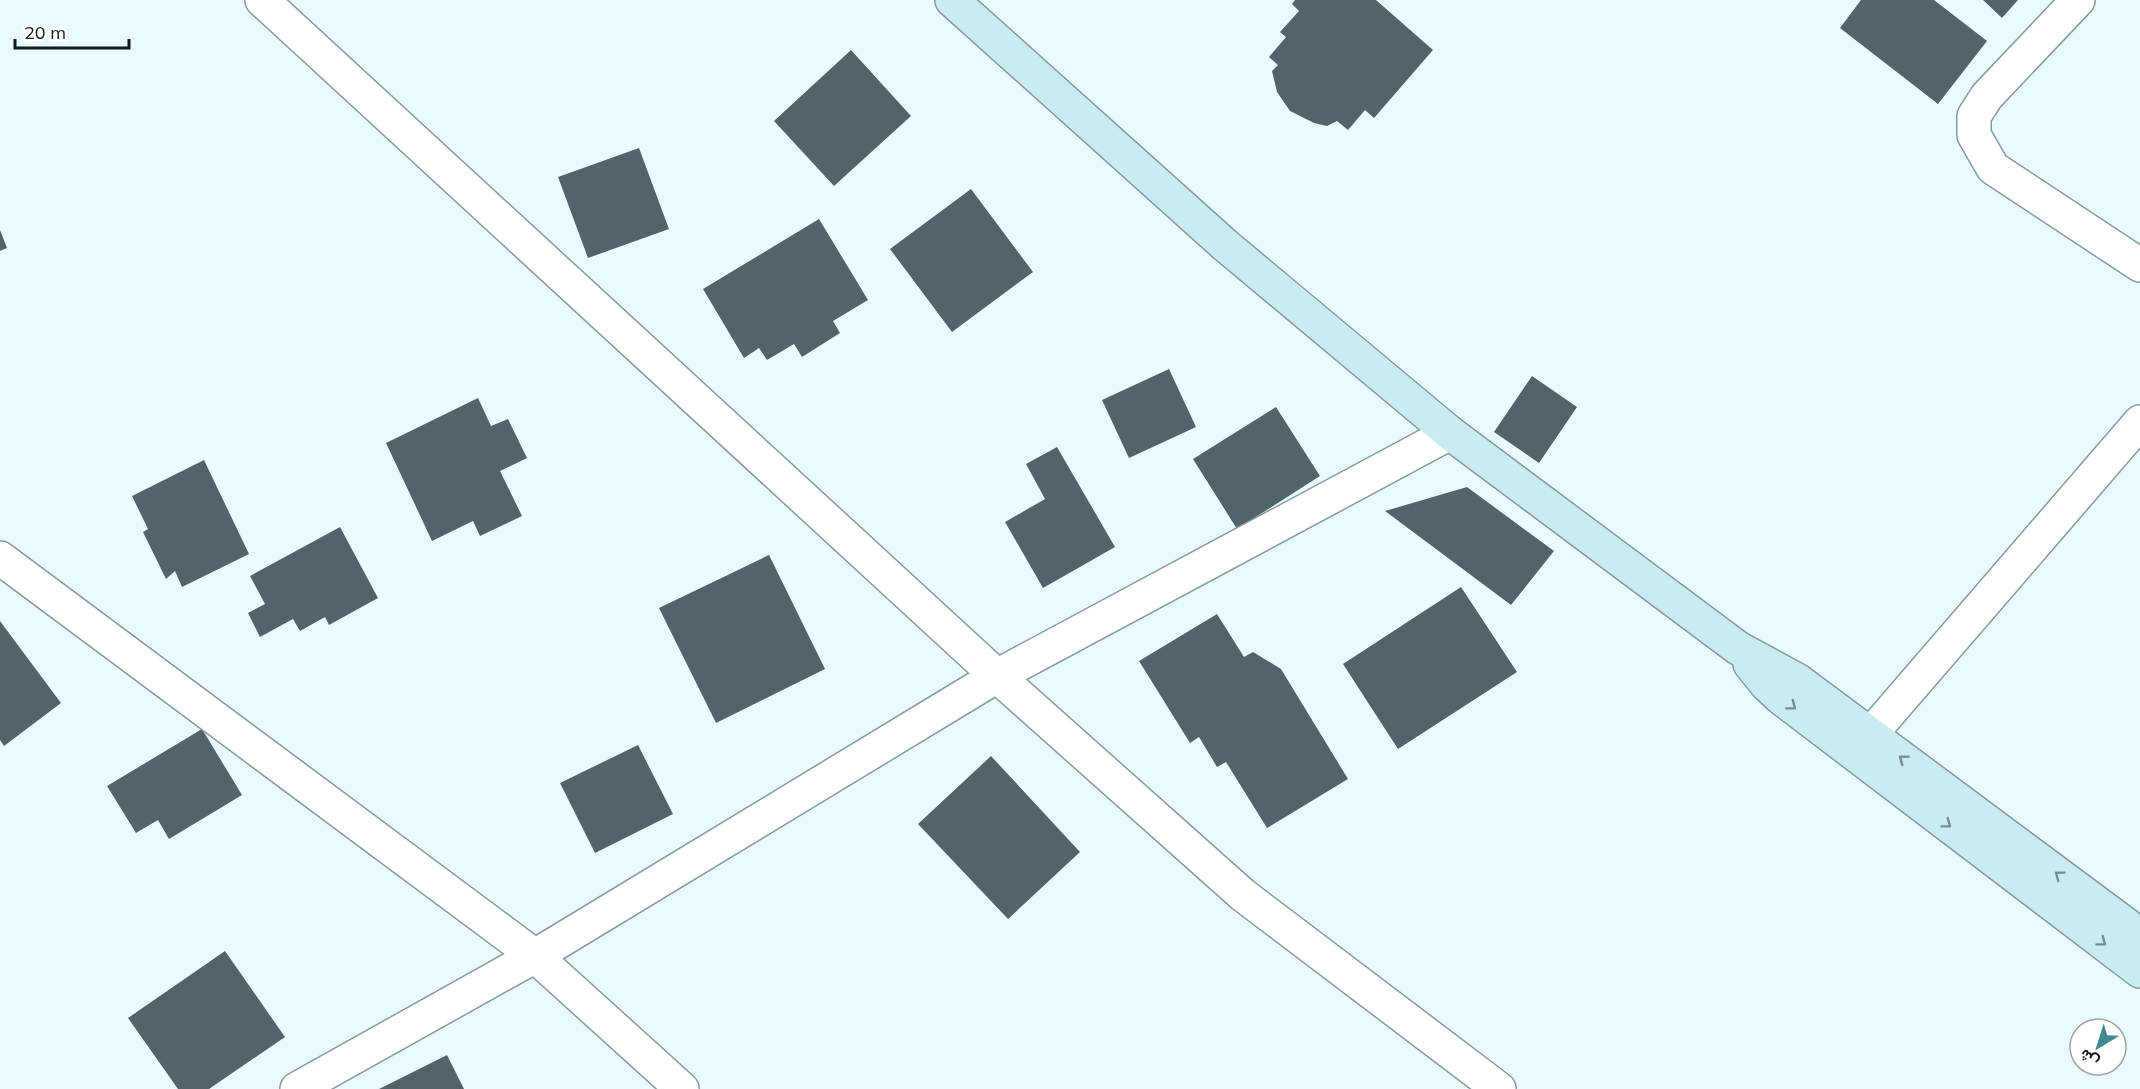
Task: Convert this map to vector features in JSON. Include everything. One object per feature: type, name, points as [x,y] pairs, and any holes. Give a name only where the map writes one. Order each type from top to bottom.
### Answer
[{"type":"street","points":[[262,0],[997,676],[1243,895],[1499,1089]]},
{"type":"street","points":[[952,0],[1225,245],[1450,433],[1738,648],[1797,680],[2140,935]]},
{"type":"street","points":[[2078,0],[1987,96],[1974,116],[1974,135],[1993,168],[2140,266]]},
{"type":"street","points":[[1870,735],[2140,422]]},
{"type":"street","points":[[297,1089],[535,956],[997,676],[1450,433]]},
{"type":"street","points":[[0,558],[535,956],[682,1089]]},
{"type":"street","points":[[1738,648],[1767,685],[1781,698],[2140,971]]},
{"type":"building","points":[[1295,0],[1376,0],[1433,50],[1374,118],[1365,110],[1348,130],[1337,121],[1327,126],[1314,123],[1290,111],[1277,92],[1272,71],[1278,65],[1269,57],[1286,37],[1280,32],[1299,11],[1292,4]]},
{"type":"building","points":[[1861,0],[1934,0],[1987,41],[1938,104],[1840,28]]},
{"type":"building","points":[[1983,0],[2018,0],[2002,18]]},
{"type":"building","points":[[851,50],[911,116],[834,186],[774,121]]},
{"type":"building","points":[[639,148],[669,229],[588,258],[558,177]]},
{"type":"building","points":[[971,189],[1033,272],[952,332],[890,249]]},
{"type":"building","points":[[819,219],[868,300],[833,321],[840,333],[802,357],[794,344],[767,360],[759,348],[744,358],[703,289]]},
{"type":"building","points":[[0,230],[7,248],[0,251]]},
{"type":"building","points":[[1169,369],[1196,427],[1129,458],[1102,400]]},
{"type":"building","points":[[1532,376],[1577,407],[1539,463],[1494,432]]},
{"type":"building","points":[[478,398],[491,426],[508,419],[527,458],[500,471],[522,516],[480,536],[473,521],[432,541],[386,443]]},
{"type":"building","points":[[1276,407],[1320,476],[1237,529],[1193,459]]},
{"type":"building","points":[[1057,447],[1115,547],[1043,588],[1005,522],[1045,499],[1026,464]]},
{"type":"building","points":[[204,460],[249,554],[182,587],[175,571],[166,579],[143,532],[148,529],[132,496]]},
{"type":"building","points":[[1467,487],[1554,551],[1511,605],[1385,511]]},
{"type":"building","points":[[340,527],[378,598],[329,625],[325,617],[300,631],[293,619],[260,637],[248,613],[265,604],[250,576]]},
{"type":"building","points":[[769,555],[825,669],[716,723],[659,608]]},
{"type":"building","points":[[1461,587],[1517,672],[1398,749],[1343,664]]},
{"type":"building","points":[[1217,614],[1244,657],[1253,652],[1281,669],[1348,779],[1267,828],[1226,762],[1217,767],[1199,737],[1190,743],[1139,661]]},
{"type":"building","points":[[0,621],[61,703],[4,746],[0,740]]},
{"type":"building","points":[[202,729],[242,795],[169,839],[158,820],[136,833],[107,786]]},
{"type":"building","points":[[638,745],[673,814],[595,853],[560,783]]},
{"type":"building","points":[[991,756],[1080,852],[1008,919],[918,824]]},
{"type":"building","points":[[225,951],[285,1037],[209,1089],[178,1089],[128,1018]]},
{"type":"building","points":[[447,1055],[464,1089],[379,1089]]}]
